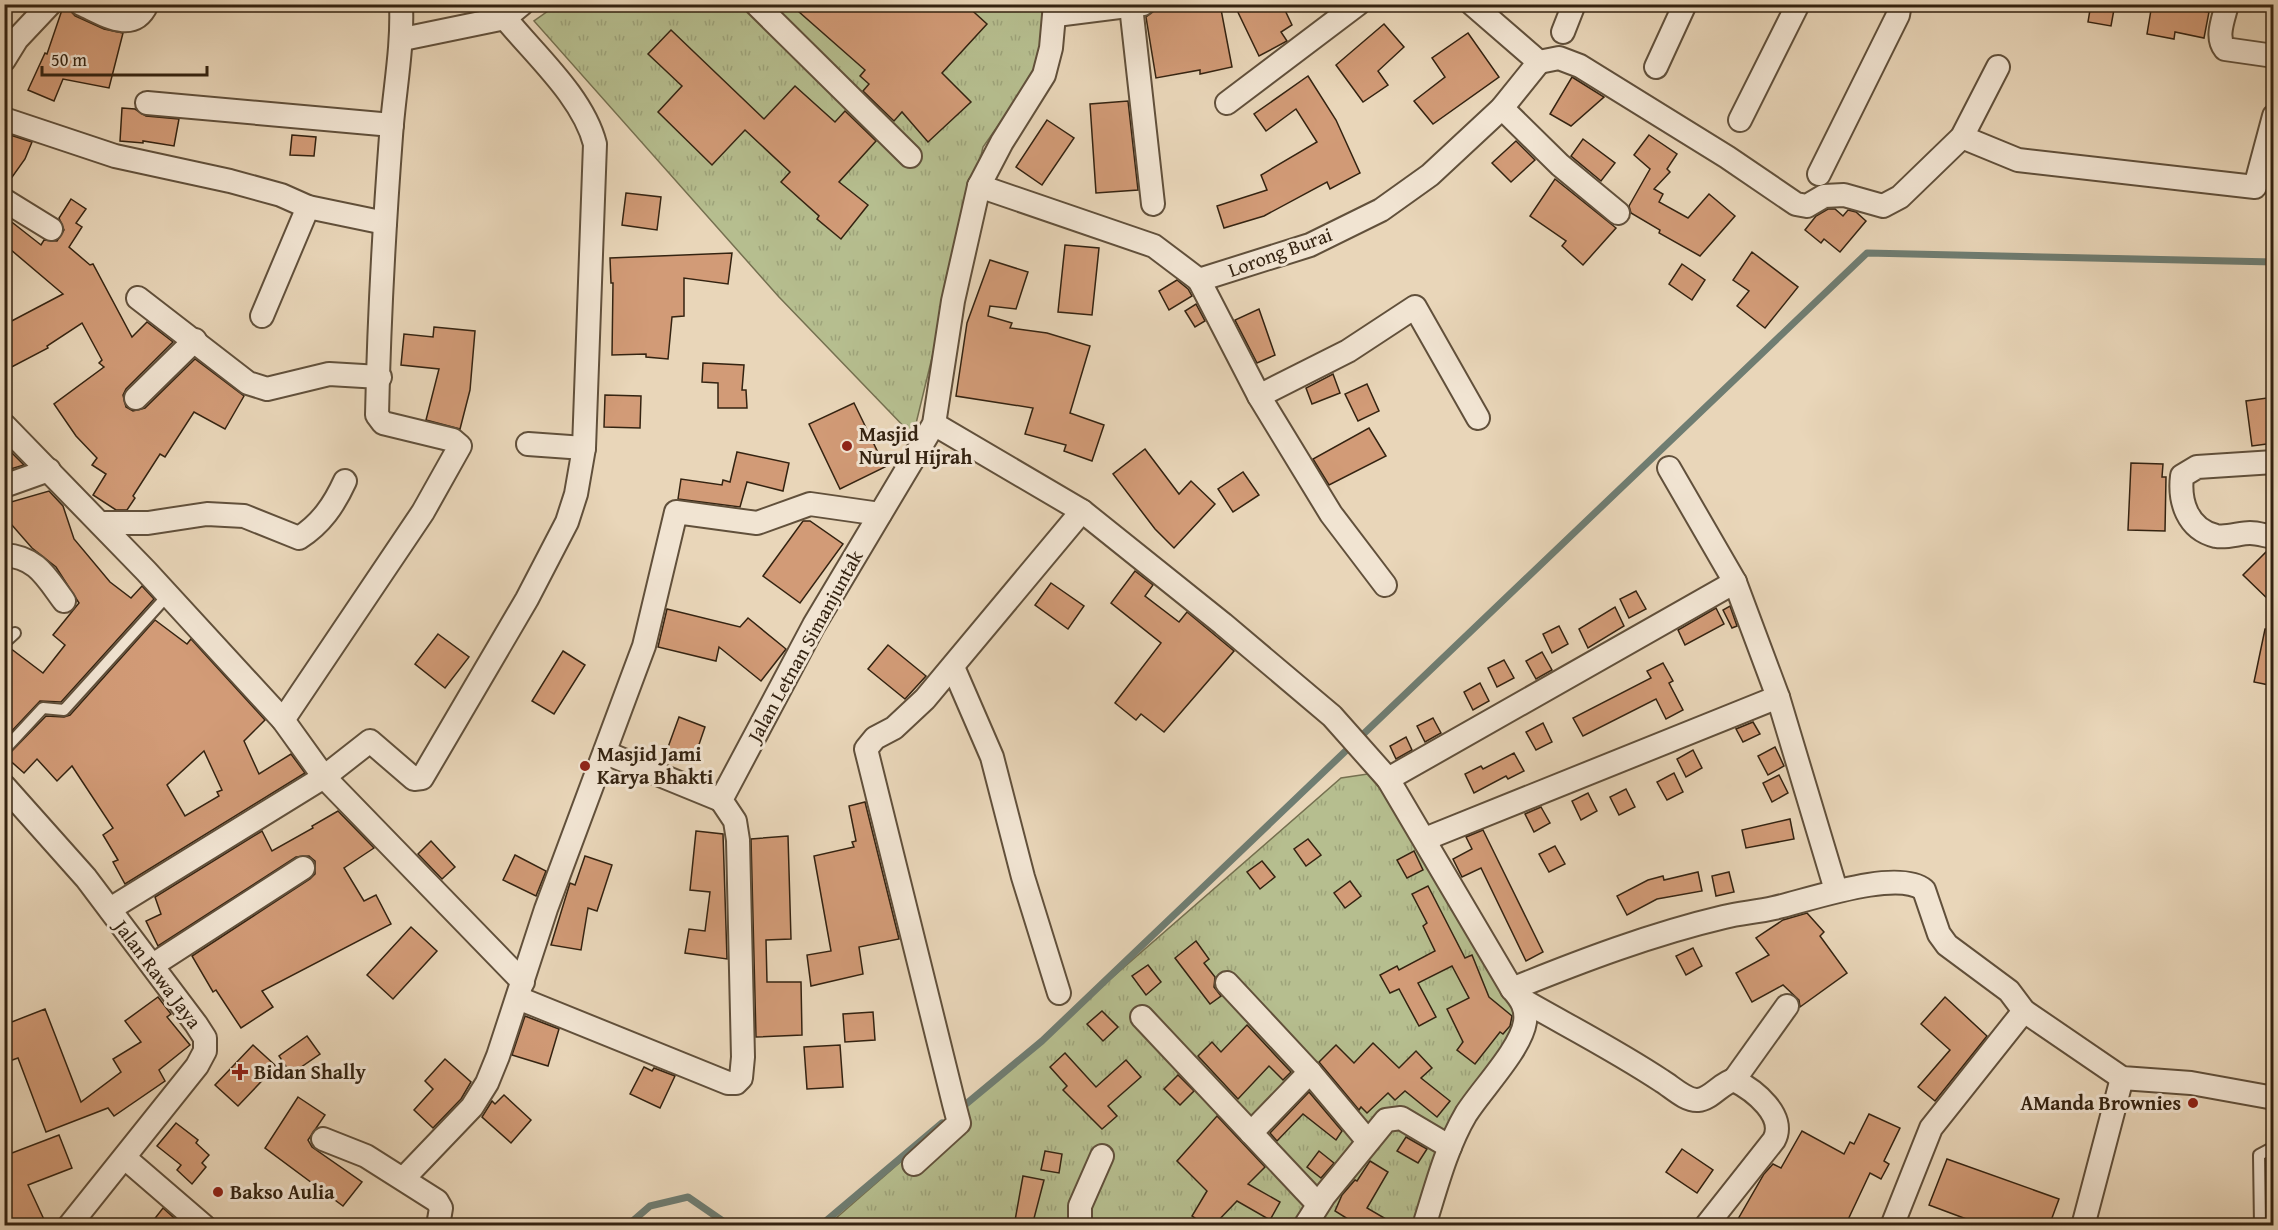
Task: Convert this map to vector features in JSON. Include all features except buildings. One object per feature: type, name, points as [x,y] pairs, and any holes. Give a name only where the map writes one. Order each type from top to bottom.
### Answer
[{"type":"street","points":[[4,60],[17,39],[50,4]]},
{"type":"street","points":[[81,4],[125,22],[134,20],[147,4]]},
{"type":"street","points":[[283,720],[423,512],[460,449],[459,443],[453,440],[383,423],[378,415],[385,223],[392,124],[403,39],[401,4]]},
{"type":"street","points":[[403,39],[505,18],[522,4]]},
{"type":"street","points":[[756,4],[910,156]]},
{"type":"street","points":[[1227,104],[1358,4]]},
{"type":"street","points":[[1472,4],[1539,62],[1559,58],[1580,66],[1727,157],[1796,204],[1807,206],[1824,196],[1844,195],[1883,206],[1900,197],[1962,137],[1998,67]]},
{"type":"street","points":[[1563,32],[1574,4]]},
{"type":"street","points":[[1656,68],[1685,4]]},
{"type":"street","points":[[1740,120],[1798,4]]},
{"type":"street","points":[[1819,174],[1898,15],[1900,4]]},
{"type":"street","points":[[2227,4],[2220,34],[2220,43],[2225,49],[2274,56]]},
{"type":"street","points":[[1056,10],[1137,5],[1153,204]]},
{"type":"street","name":"Jalan Letnan Simanjuntak","points":[[721,800],[804,645],[934,424],[952,301],[979,186],[1002,142],[1044,75],[1056,10]]},
{"type":"street","points":[[110,909],[324,777],[370,741],[414,779],[423,775],[527,599],[567,522],[576,494],[584,448],[596,144],[590,124],[579,107],[505,18]]},
{"type":"street","name":"Lorong Burai","points":[[1199,280],[1310,245],[1381,210],[1430,176],[1502,108],[1539,62]]},
{"type":"street","points":[[147,103],[392,124]]},
{"type":"street","points":[[1502,108],[1560,165],[1618,213]]},
{"type":"street","points":[[1962,137],[2018,160],[2255,187],[2274,116]]},
{"type":"street","points":[[4,118],[115,156],[230,181],[280,195],[308,207],[385,223]]},
{"type":"street","points":[[979,186],[1154,246],[1199,280],[1259,396],[1331,514],[1385,585]]},
{"type":"street","points":[[4,200],[51,229]]},
{"type":"street","points":[[262,316],[308,207]]},
{"type":"street","points":[[138,298],[248,383],[267,389],[329,374],[380,377]]},
{"type":"street","points":[[1259,396],[1348,351],[1415,307],[1478,417]]},
{"type":"street","points":[[136,398],[195,340]]},
{"type":"street","points":[[934,424],[1082,511],[1223,624],[1332,716],[1388,779],[1425,839],[1517,994],[1525,1012],[1521,1034],[1466,1114],[1450,1147],[1424,1226]]},
{"type":"street","points":[[4,425],[168,595],[283,720],[324,777],[520,990],[728,1083],[736,1083],[740,1080],[743,1057],[738,840],[735,821],[721,800],[606,753]]},
{"type":"street","points":[[528,444],[584,448]]},
{"type":"street","points":[[2274,462],[2197,467],[2182,476],[2180,495],[2188,517],[2198,526],[2217,536],[2252,533],[2274,537]]},
{"type":"street","points":[[1669,468],[1735,582],[1778,697],[1836,890]]},
{"type":"street","points":[[4,486],[49,470]]},
{"type":"street","points":[[100,524],[148,523],[207,514],[244,516],[299,538],[315,528],[336,500],[345,481]]},
{"type":"street","points":[[404,1178],[472,1107],[487,1083],[546,909],[644,646],[675,512],[757,523],[810,504],[880,514]]},
{"type":"street","points":[[914,1164],[954,1130],[959,1123],[866,749],[875,738],[909,716],[953,667],[1082,511]]},
{"type":"street","points":[[4,555],[20,556],[34,564],[64,601]]},
{"type":"street","points":[[1388,779],[1735,582]]},
{"type":"street","points":[[953,667],[992,757],[1023,878],[1059,993]]},
{"type":"street","points":[[1425,839],[1778,697]]},
{"type":"street","name":"Jalan Rawa Jaya","points":[[4,786],[46,830],[110,909],[205,1038],[205,1051],[197,1066],[69,1226]]},
{"type":"street","points":[[153,965],[303,868]]},
{"type":"street","points":[[1517,994],[1591,958],[1677,930],[1726,916],[1774,908],[1836,890],[1903,883],[1918,886],[1924,890],[1939,934],[1947,945],[2009,991],[2024,1011],[2122,1078],[2191,1083],[2274,1098]]},
{"type":"street","points":[[1227,983],[1310,1072],[1367,1140]]},
{"type":"street","points":[[1517,994],[1688,1098],[1698,1100],[1705,1098],[1727,1081],[1734,1080],[1787,1006]]},
{"type":"street","points":[[1892,1226],[1931,1128],[2024,1011]]},
{"type":"street","points":[[1142,1017],[1318,1204]]},
{"type":"street","points":[[1251,1132],[1310,1072]]},
{"type":"street","points":[[2083,1226],[2122,1078]]},
{"type":"street","points":[[1706,1226],[1725,1198],[1767,1150],[1779,1131],[1778,1122],[1772,1112],[1734,1080]]},
{"type":"street","points":[[1305,1226],[1318,1204],[1367,1140],[1386,1120],[1394,1117],[1408,1122],[1450,1147]]},
{"type":"street","points":[[323,1140],[366,1156],[404,1178],[436,1201],[441,1208],[438,1226]]},
{"type":"street","points":[[1080,1226],[1080,1206],[1102,1156]]},
{"type":"street","points":[[125,1158],[204,1226]]},
{"type":"lane","points":[[4,750],[43,708],[64,710],[168,595]]},
{"type":"lane","points":[[4,643],[15,633]]},
{"type":"lane","points":[[2260,1226],[2259,1155],[2274,1147]]},
{"type":"green space","points":[[558,4],[1041,5],[1050,52],[983,147],[913,436],[779,297],[534,21]]},
{"type":"green space","points":[[1381,772],[1524,1019],[1414,1225],[827,1226],[1341,778]]},
{"type":"waterway","points":[[960,1109],[1042,1041],[1867,253],[2274,262]]},
{"type":"waterway","points":[[820,1226],[942,1123]]},
{"type":"waterway","points":[[627,1226],[650,1206],[688,1197],[730,1226]]},
{"type":"place","name":"Masjid Nurul Hijrah","points":[[847,446]]},
{"type":"place","name":"Masjid Jami Karya Bhakti","points":[[585,766]]},
{"type":"place","name":"Bidan Shally","points":[[240,1072]]},
{"type":"place","name":"AManda Brownies","points":[[2193,1103]]},
{"type":"place","name":"Bakso Aulia","points":[[218,1192]]}]
